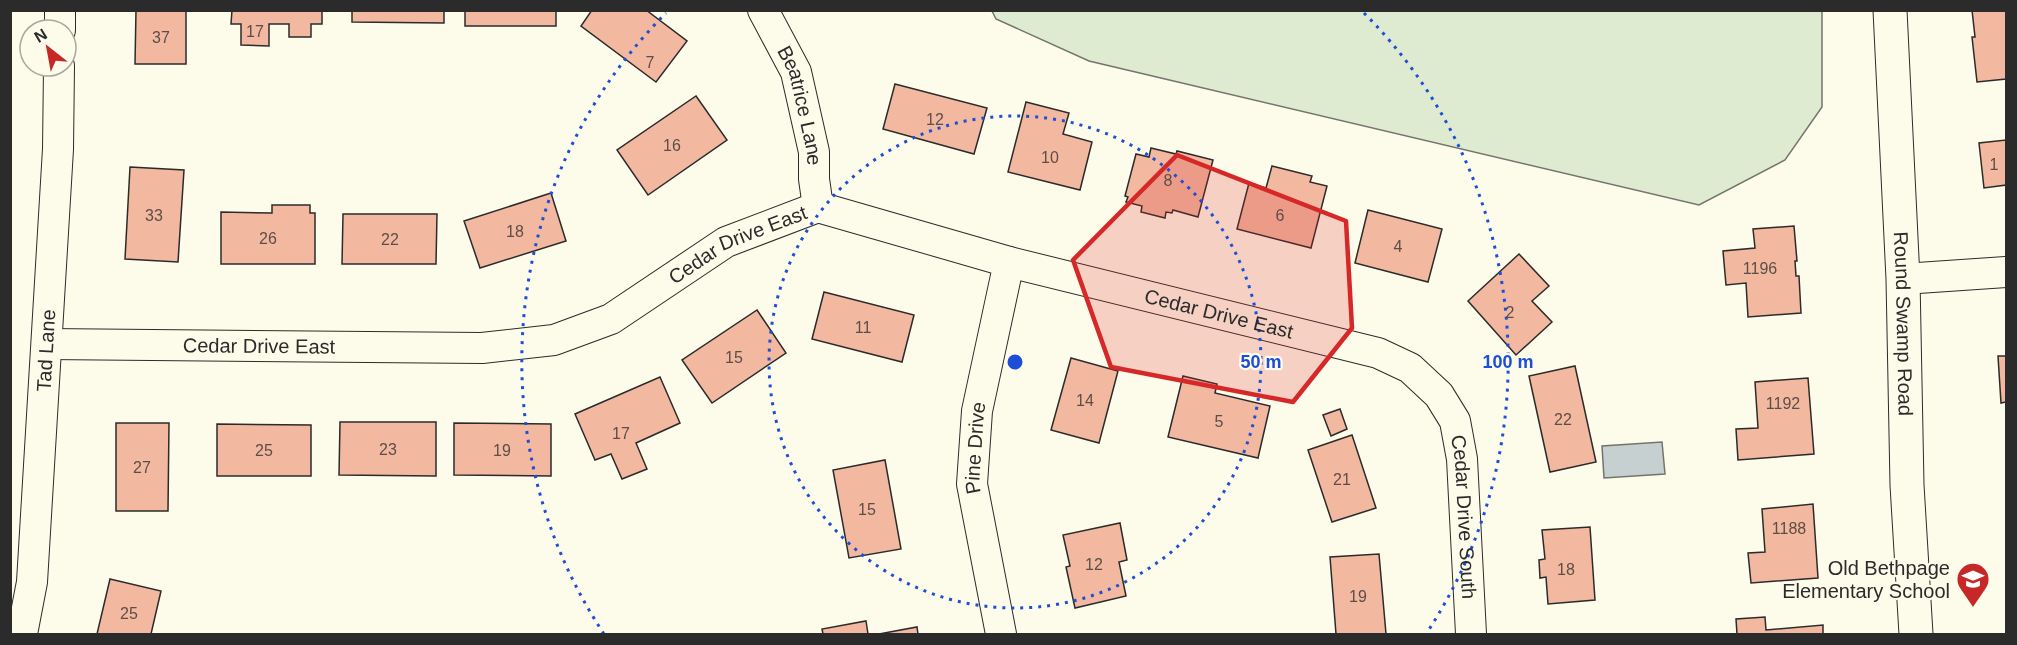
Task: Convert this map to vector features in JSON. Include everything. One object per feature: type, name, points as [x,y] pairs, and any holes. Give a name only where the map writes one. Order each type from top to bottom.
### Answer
[{"type":"main road","name":"Round Swamp Road","points":[[1890,10],[1903,279],[1907,485],[1916,634]]},
{"type":"street","name":"Beatrice Lane","points":[[763,10],[796,72],[814,152],[814,179],[818,207]]},
{"type":"street","name":"Tad Lane","points":[[22,634],[32,582],[58,149],[59,78]]},
{"type":"street","name":"Cedar Drive East","points":[[47,345],[482,348],[554,340],[611,319],[726,242],[818,207],[1009,262],[1378,353],[1410,368],[1439,394],[1444,403]]},
{"type":"street","name":"Pine Drive","points":[[1001,634],[972,484],[976,411],[1009,262]]},
{"type":"street","points":[[1903,279],[2007,273]]},
{"type":"street","name":"Cedar Drive South","points":[[1444,403],[1455,421],[1462,459],[1471,634]]},
{"type":"highlighted area","points":[[1177,155],[1346,221],[1352,328],[1293,402],[1111,367],[1073,260]]},
{"type":"green space","points":[[992,11],[1822,11],[1822,107],[1785,160],[1699,205],[1089,61],[996,19]]},
{"type":"shaded area","points":[[1662,442],[1665,474],[1604,478],[1602,446]]},
{"type":"building","points":[[136,10],[186,10],[186,64],[135,64]]},
{"type":"building","points":[[232,10],[322,10],[322,24],[311,24],[311,37],[289,37],[289,24],[269,24],[269,46],[241,45],[241,24],[231,24]]},
{"type":"building","points":[[352,10],[444,10],[444,23],[352,22]]},
{"type":"building","points":[[465,10],[556,10],[556,26],[465,26]]},
{"type":"building","points":[[592,10],[646,10],[687,41],[656,82],[581,26]]},
{"type":"building","points":[[1972,10],[2006,10],[2006,79],[1977,82],[1972,37],[1975,37]]},
{"type":"building","points":[[895,84],[987,108],[974,154],[883,129]]},
{"type":"building","points":[[696,96],[727,140],[648,195],[617,150]]},
{"type":"building","points":[[1026,102],[1069,113],[1063,134],[1092,142],[1080,190],[1008,172]]},
{"type":"building","points":[[2006,140],[2006,185],[1984,188],[1979,143]]},
{"type":"building","points":[[1151,148],[1176,154],[1177,151],[1213,160],[1198,217],[1173,210],[1172,213],[1166,212],[1165,218],[1141,212],[1142,206],[1126,202],[1128,197],[1125,196],[1136,154],[1149,157]]},
{"type":"building","points":[[1272,166],[1312,176],[1310,182],[1327,186],[1311,248],[1237,229],[1249,183],[1266,188]]},
{"type":"building","points":[[130,167],[184,170],[178,262],[125,259]]},
{"type":"building","points":[[551,193],[566,241],[480,268],[464,221]]},
{"type":"building","points":[[272,205],[310,205],[310,213],[315,213],[315,264],[221,264],[221,212],[272,213]]},
{"type":"building","points":[[1368,210],[1442,229],[1428,282],[1355,263]]},
{"type":"building","points":[[343,214],[437,214],[436,264],[342,264]]},
{"type":"building","points":[[1794,226],[1796,276],[1799,276],[1801,313],[1748,317],[1746,283],[1726,285],[1723,251],[1755,248],[1753,229]]},
{"type":"building","points":[[1519,254],[1549,286],[1532,301],[1552,322],[1516,355],[1468,301]]},
{"type":"building","points":[[824,292],[914,315],[902,362],[812,339]]},
{"type":"building","points":[[757,310],[786,353],[712,403],[682,360]]},
{"type":"building","points":[[1998,356],[2006,356],[2006,402],[2001,403]]},
{"type":"building","points":[[1071,358],[1118,371],[1099,443],[1051,430]]},
{"type":"building","points":[[1575,366],[1596,462],[1550,472],[1529,376]]},
{"type":"building","points":[[1183,376],[1217,384],[1215,393],[1270,406],[1258,458],[1168,437]]},
{"type":"building","points":[[660,377],[680,423],[636,443],[647,469],[622,479],[611,454],[595,460],[575,414]]},
{"type":"building","points":[[1808,378],[1814,454],[1738,460],[1736,429],[1758,428],[1755,382]]},
{"type":"building","points":[[1340,409],[1347,429],[1331,436],[1323,415]]},
{"type":"building","points":[[340,422],[436,422],[436,476],[339,475]]},
{"type":"building","points":[[116,423],[169,423],[168,511],[116,511]]},
{"type":"building","points":[[454,423],[551,424],[551,476],[454,475]]},
{"type":"building","points":[[217,424],[311,425],[311,476],[217,476]]},
{"type":"building","points":[[1352,435],[1376,508],[1332,522],[1308,450]]},
{"type":"building","points":[[885,460],[901,549],[849,558],[833,470]]},
{"type":"building","points":[[1813,504],[1818,578],[1751,583],[1748,553],[1765,552],[1762,509]]},
{"type":"building","points":[[1120,523],[1127,560],[1119,562],[1126,596],[1075,608],[1066,567],[1070,566],[1063,535]]},
{"type":"building","points":[[1590,527],[1595,600],[1548,604],[1546,577],[1540,578],[1539,560],[1545,559],[1542,530]]},
{"type":"building","points":[[1379,554],[1386,634],[1336,634],[1330,557]]},
{"type":"building","points":[[110,579],[161,591],[151,634],[97,634]]},
{"type":"building","points":[[1765,617],[1766,630],[1823,625],[1823,634],[1737,634],[1736,619]]},
{"type":"building","points":[[866,621],[868,634],[823,634],[822,629]]},
{"type":"building","points":[[917,627],[918,634],[879,634]]},
{"type":"place","name":"Old Bethpage Elementary School","points":[[1973,608]]}]
